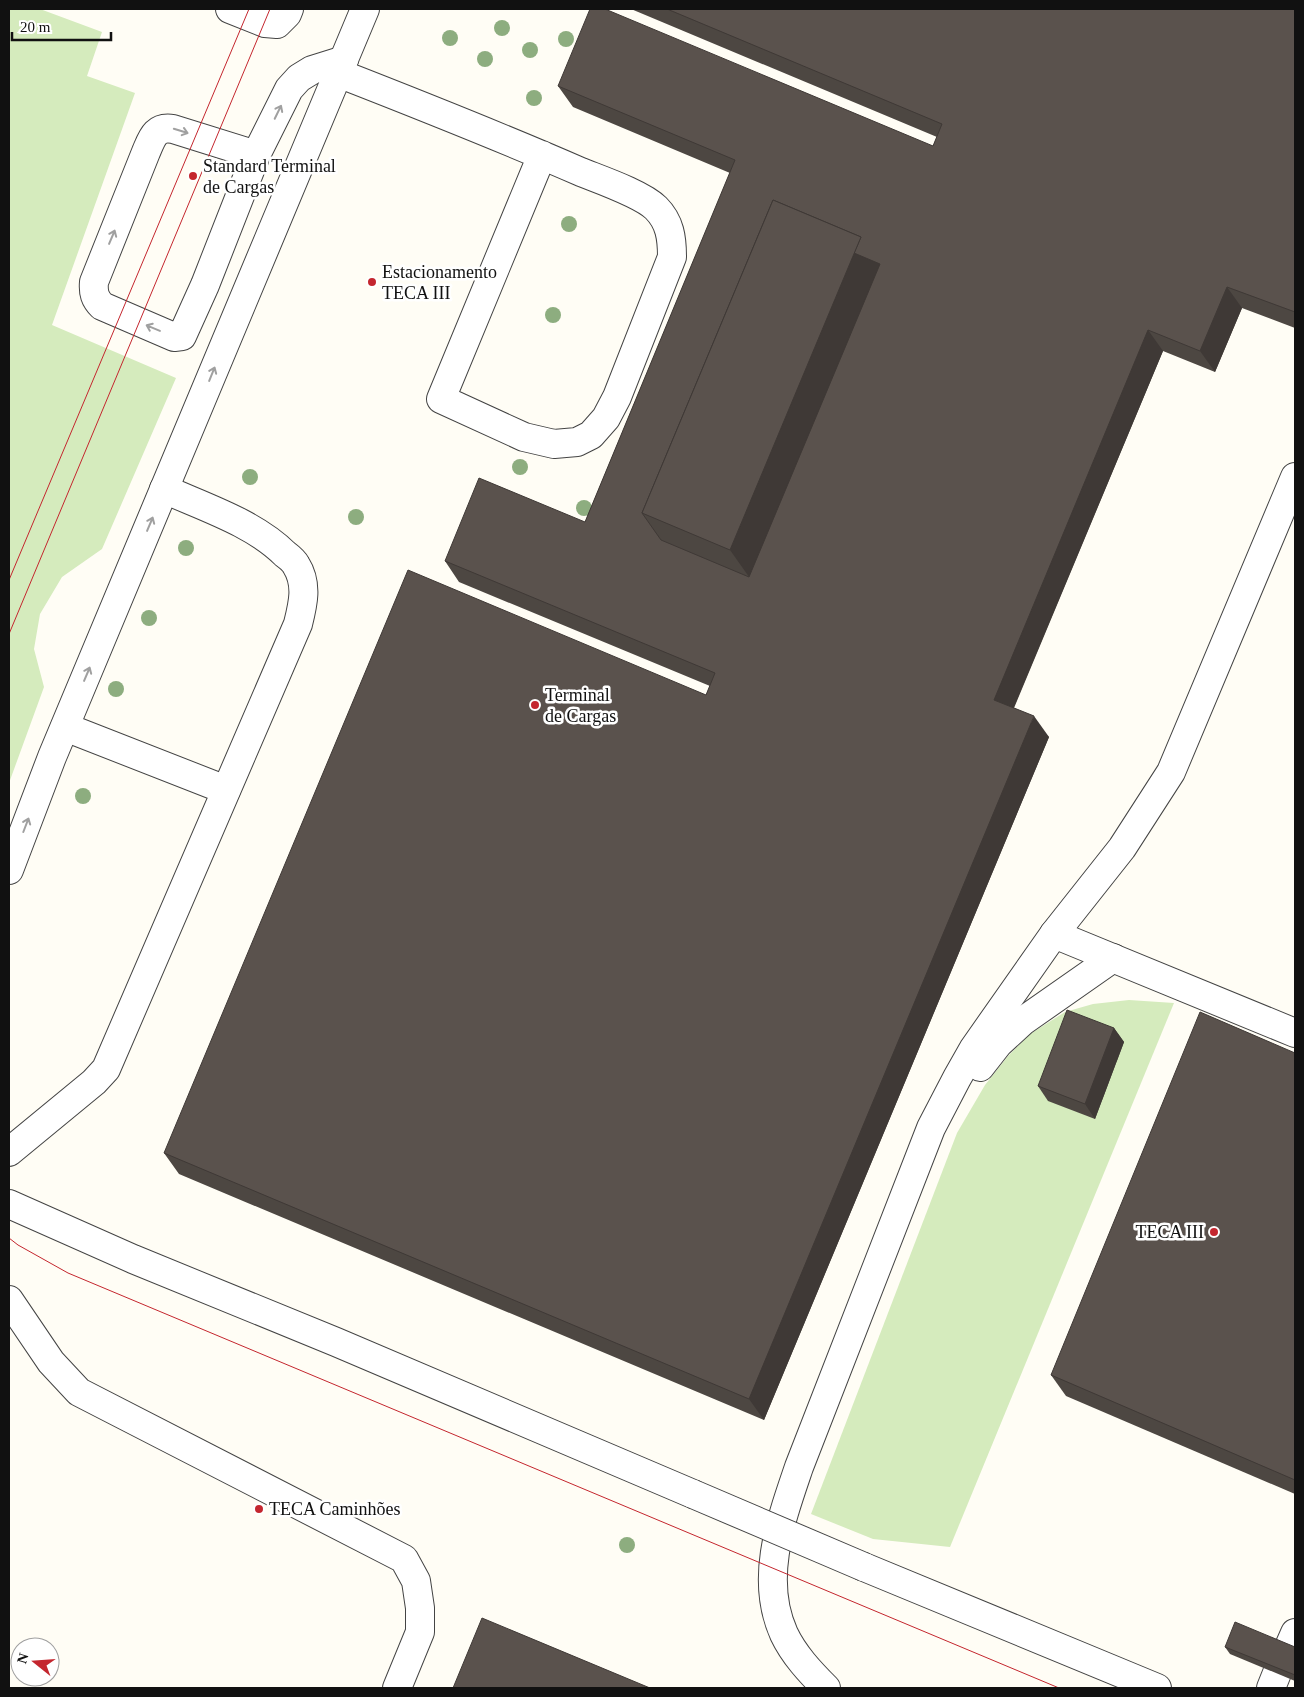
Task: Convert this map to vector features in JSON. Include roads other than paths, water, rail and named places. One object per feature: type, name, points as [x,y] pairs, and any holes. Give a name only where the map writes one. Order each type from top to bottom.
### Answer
[{"type":"street","points":[[230,9],[265,23],[277,24],[289,9]]},
{"type":"street","points":[[9,870],[65,727],[365,9]]},
{"type":"street","points":[[256,155],[165,128],[159,130],[154,136],[94,282],[94,296],[97,301],[102,306],[174,337],[182,336],[205,285],[256,155],[289,89],[299,78],[326,64],[341,66],[631,194],[655,207],[667,221],[672,238],[672,257],[617,397],[606,418],[591,435],[577,442],[554,444],[524,437],[441,399],[542,155]]},
{"type":"street","points":[[190,320],[224,346]]},
{"type":"street","points":[[826,1688],[806,1668],[784,1634],[774,1600],[772,1568],[781,1520],[799,1467],[931,1128],[974,1048],[1054,934],[1122,848],[1171,772],[1295,477]]},
{"type":"street","points":[[9,1152],[94,1082],[106,1069],[298,624],[304,602],[303,585],[296,564],[276,544],[244,525],[164,489]]},
{"type":"street","points":[[65,727],[226,790]]},
{"type":"street","points":[[1054,934],[1295,1032]]},
{"type":"street","points":[[931,1128],[998,1044],[1023,1021],[1114,958]]},
{"type":"street","points":[[9,1204],[133,1259],[336,1342],[864,1567],[1157,1688]]},
{"type":"street","points":[[9,1300],[51,1362],[79,1392],[404,1559],[416,1581],[420,1608],[420,1632],[397,1688]]},
{"type":"tram line","points":[[9,580],[249,9]]},
{"type":"tram line","points":[[9,634],[270,9]]},
{"type":"tram line","points":[[9,1238],[68,1273],[1059,1688]]},
{"type":"place","name":"Standard Terminal de Cargas","points":[[193,176]]},
{"type":"place","name":"Estacionamento TECA III","points":[[372,282]]},
{"type":"place","name":"Terminal de Cargas","points":[[535,705]]},
{"type":"place","name":"TECA III","points":[[1214,1232]]},
{"type":"place","name":"TECA Caminhões","points":[[259,1509]]}]
